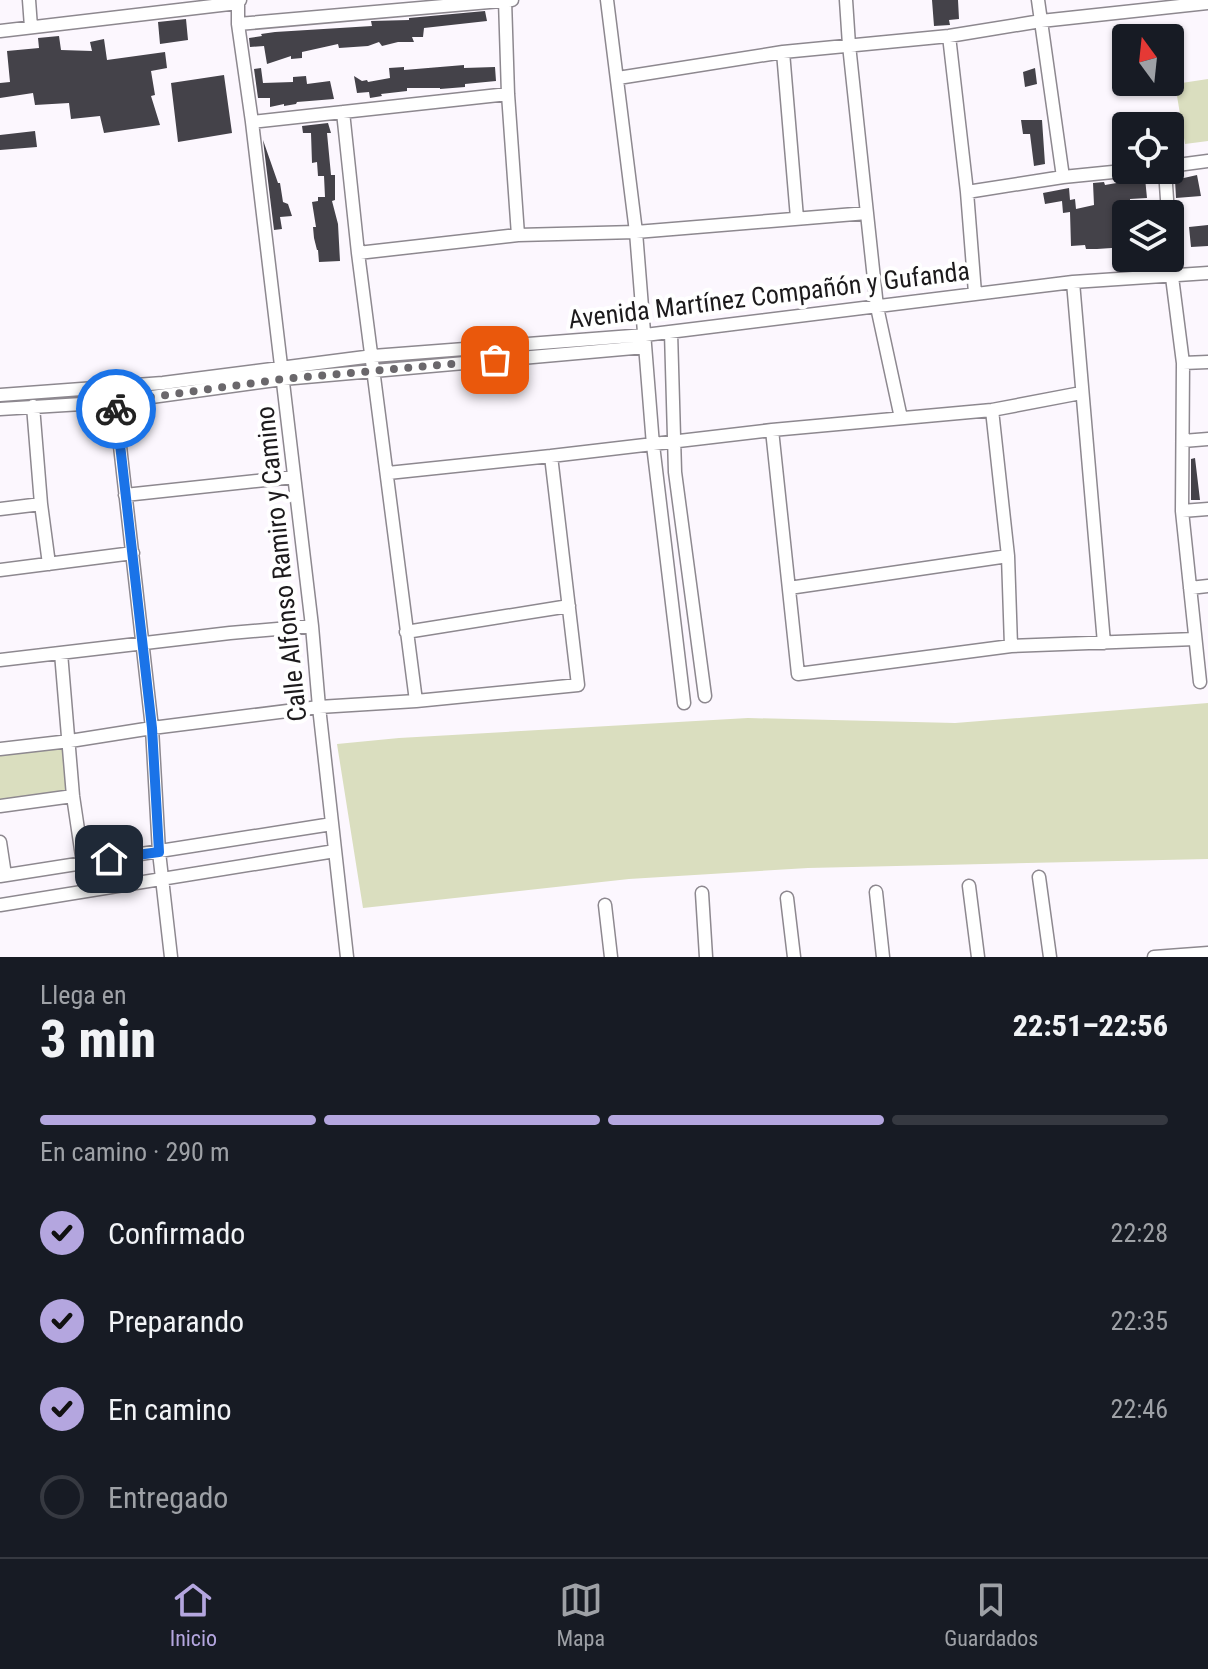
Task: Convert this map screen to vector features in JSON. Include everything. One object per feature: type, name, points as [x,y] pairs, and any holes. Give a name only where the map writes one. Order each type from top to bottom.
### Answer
[{"type":"street","points":[[29,0],[31,27]]},
{"type":"street","points":[[505,0],[518,235]]},
{"type":"street","points":[[238,24],[512,0]]},
{"type":"street","points":[[607,0],[636,232],[653,445],[684,703]]},
{"type":"street","points":[[846,0],[877,307],[901,418]]},
{"type":"street","points":[[1038,0],[1063,177]]},
{"type":"street","points":[[0,31],[239,2]]},
{"type":"street","name":"Calle Alfonso Ramiro y Camino","points":[[239,2],[238,24],[312,626],[347,957]]},
{"type":"street","points":[[618,78],[783,52],[949,36],[1041,21],[1208,3]]},
{"type":"street","points":[[949,36],[975,293]]},
{"type":"street","points":[[783,52],[797,218]]},
{"type":"street","points":[[252,122],[508,94]]},
{"type":"street","points":[[343,112],[358,253],[416,701]]},
{"type":"street","points":[[1184,164],[1208,161]]},
{"type":"street","points":[[967,192],[1112,172]]},
{"type":"street","points":[[358,253],[518,235],[636,232],[867,213]]},
{"type":"street","points":[[1172,272],[1183,363],[1182,511],[1195,639],[1203,655],[1200,682]]},
{"type":"street","name":"Avenida Martínez Compañón y Gufanda","points":[[0,395],[282,373],[374,370],[645,341],[671,332],[975,293],[1073,282],[1208,273]]},
{"type":"street","points":[[1073,282],[1104,643]]},
{"type":"street","points":[[671,332],[675,472],[705,696]]},
{"type":"street","name":"Avenida Martínez Compañón y Gufanda","points":[[0,409],[115,402],[373,356],[645,341]]},
{"type":"street","points":[[1183,363],[1208,362]]},
{"type":"street","points":[[388,473],[772,430],[992,410],[1081,393]]},
{"type":"street","points":[[115,402],[152,728],[159,852],[171,957]]},
{"type":"street","points":[[33,406],[49,564]]},
{"type":"street","points":[[992,410],[1008,556],[1011,646]]},
{"type":"street","points":[[772,430],[798,674],[1011,646],[1195,639]]},
{"type":"street","points":[[1183,441],[1208,439]]},
{"type":"street","points":[[0,749],[319,707],[578,685],[551,456]]},
{"type":"street","points":[[125,495],[294,477]]},
{"type":"street","points":[[0,509],[41,504]]},
{"type":"street","points":[[1182,511],[1208,509]]},
{"type":"street","points":[[0,570],[133,553]]},
{"type":"street","points":[[789,588],[1008,556]]},
{"type":"street","points":[[1190,588],[1208,586]]},
{"type":"street","points":[[406,632],[569,606]]},
{"type":"street","points":[[0,660],[312,626]]},
{"type":"street","points":[[61,653],[73,796],[83,863]]},
{"type":"street","points":[[0,806],[73,796]]},
{"type":"street","points":[[0,842],[3,876],[332,824]]},
{"type":"street","points":[[0,905],[335,851]]},
{"type":"street","points":[[1039,877],[1050,957]]},
{"type":"street","points":[[969,886],[978,957]]},
{"type":"street","points":[[876,892],[883,957]]},
{"type":"street","points":[[702,893],[706,957]]},
{"type":"street","points":[[787,898],[794,957]]},
{"type":"street","points":[[605,905],[611,957]]},
{"type":"street","points":[[1154,957],[1208,953]]},
{"type":"green space","points":[[1208,79],[1208,141],[1185,144],[1184,112],[1180,112],[1177,96],[1184,96],[1184,83]]},
{"type":"green space","points":[[1208,703],[1208,859],[808,868],[629,879],[363,908],[337,744],[748,718],[955,723]]},
{"type":"green space","points":[[70,741],[73,796],[0,806],[0,749]]},
{"type":"building","points":[[932,0],[958,0],[959,19],[949,20],[950,25],[934,26]]},
{"type":"building","points":[[485,11],[487,21],[424,28],[423,37],[412,37],[414,42],[382,46],[379,42],[339,48],[338,44],[302,52],[302,58],[291,59],[291,56],[267,64],[264,46],[250,47],[249,38],[261,34],[372,26],[371,21]]},
{"type":"building","points":[[186,19],[188,40],[160,44],[158,22]]},
{"type":"building","points":[[59,36],[61,50],[92,51],[90,42],[104,39],[107,60],[165,52],[167,68],[151,71],[155,95],[151,96],[160,125],[104,133],[100,116],[71,119],[69,103],[35,105],[33,93],[0,98],[0,83],[10,82],[7,51],[39,48],[38,38]]},
{"type":"building","points":[[464,65],[464,68],[495,67],[496,81],[440,89],[407,88],[407,91],[370,98],[369,92],[357,93],[354,76],[368,82],[390,78],[389,68],[404,67],[404,70]]},
{"type":"building","points":[[261,68],[263,83],[293,82],[293,77],[306,76],[307,84],[330,81],[334,99],[270,107],[270,98],[258,98],[254,69]]},
{"type":"building","points":[[1035,68],[1037,84],[1025,87],[1023,72]]},
{"type":"building","points":[[224,75],[232,133],[178,142],[171,83]]},
{"type":"building","points":[[1021,120],[1042,120],[1045,164],[1034,166],[1030,134],[1023,134]]},
{"type":"building","points":[[328,123],[331,133],[327,133],[331,175],[335,175],[335,200],[332,201],[338,224],[340,261],[319,262],[312,202],[318,201],[318,197],[325,197],[324,176],[318,176],[317,162],[312,163],[311,133],[303,133],[302,126]]},
{"type":"building","points":[[35,131],[37,147],[0,150],[0,135]]},
{"type":"building","points":[[263,140],[280,183],[283,202],[288,204],[292,216],[280,217],[282,229],[274,230]]},
{"type":"building","points":[[1197,175],[1201,196],[1176,198],[1175,184],[1184,184],[1184,178]]},
{"type":"building","points":[[1104,182],[1105,185],[1146,184],[1147,198],[1112,200],[1112,248],[1071,246],[1070,212],[1063,213],[1062,201],[1045,204],[1043,193],[1069,188],[1070,200],[1075,199],[1076,209],[1094,205],[1093,183]]},
{"type":"building","points":[[1208,225],[1208,246],[1191,247],[1189,227]]},
{"type":"building","points":[[1195,458],[1200,500],[1191,500],[1191,459]]},
{"type":"way so far","points":[[116,409],[115,402],[283,379],[495,360]]},
{"type":"route","points":[[109,859],[159,852],[152,728],[116,409]]}]
